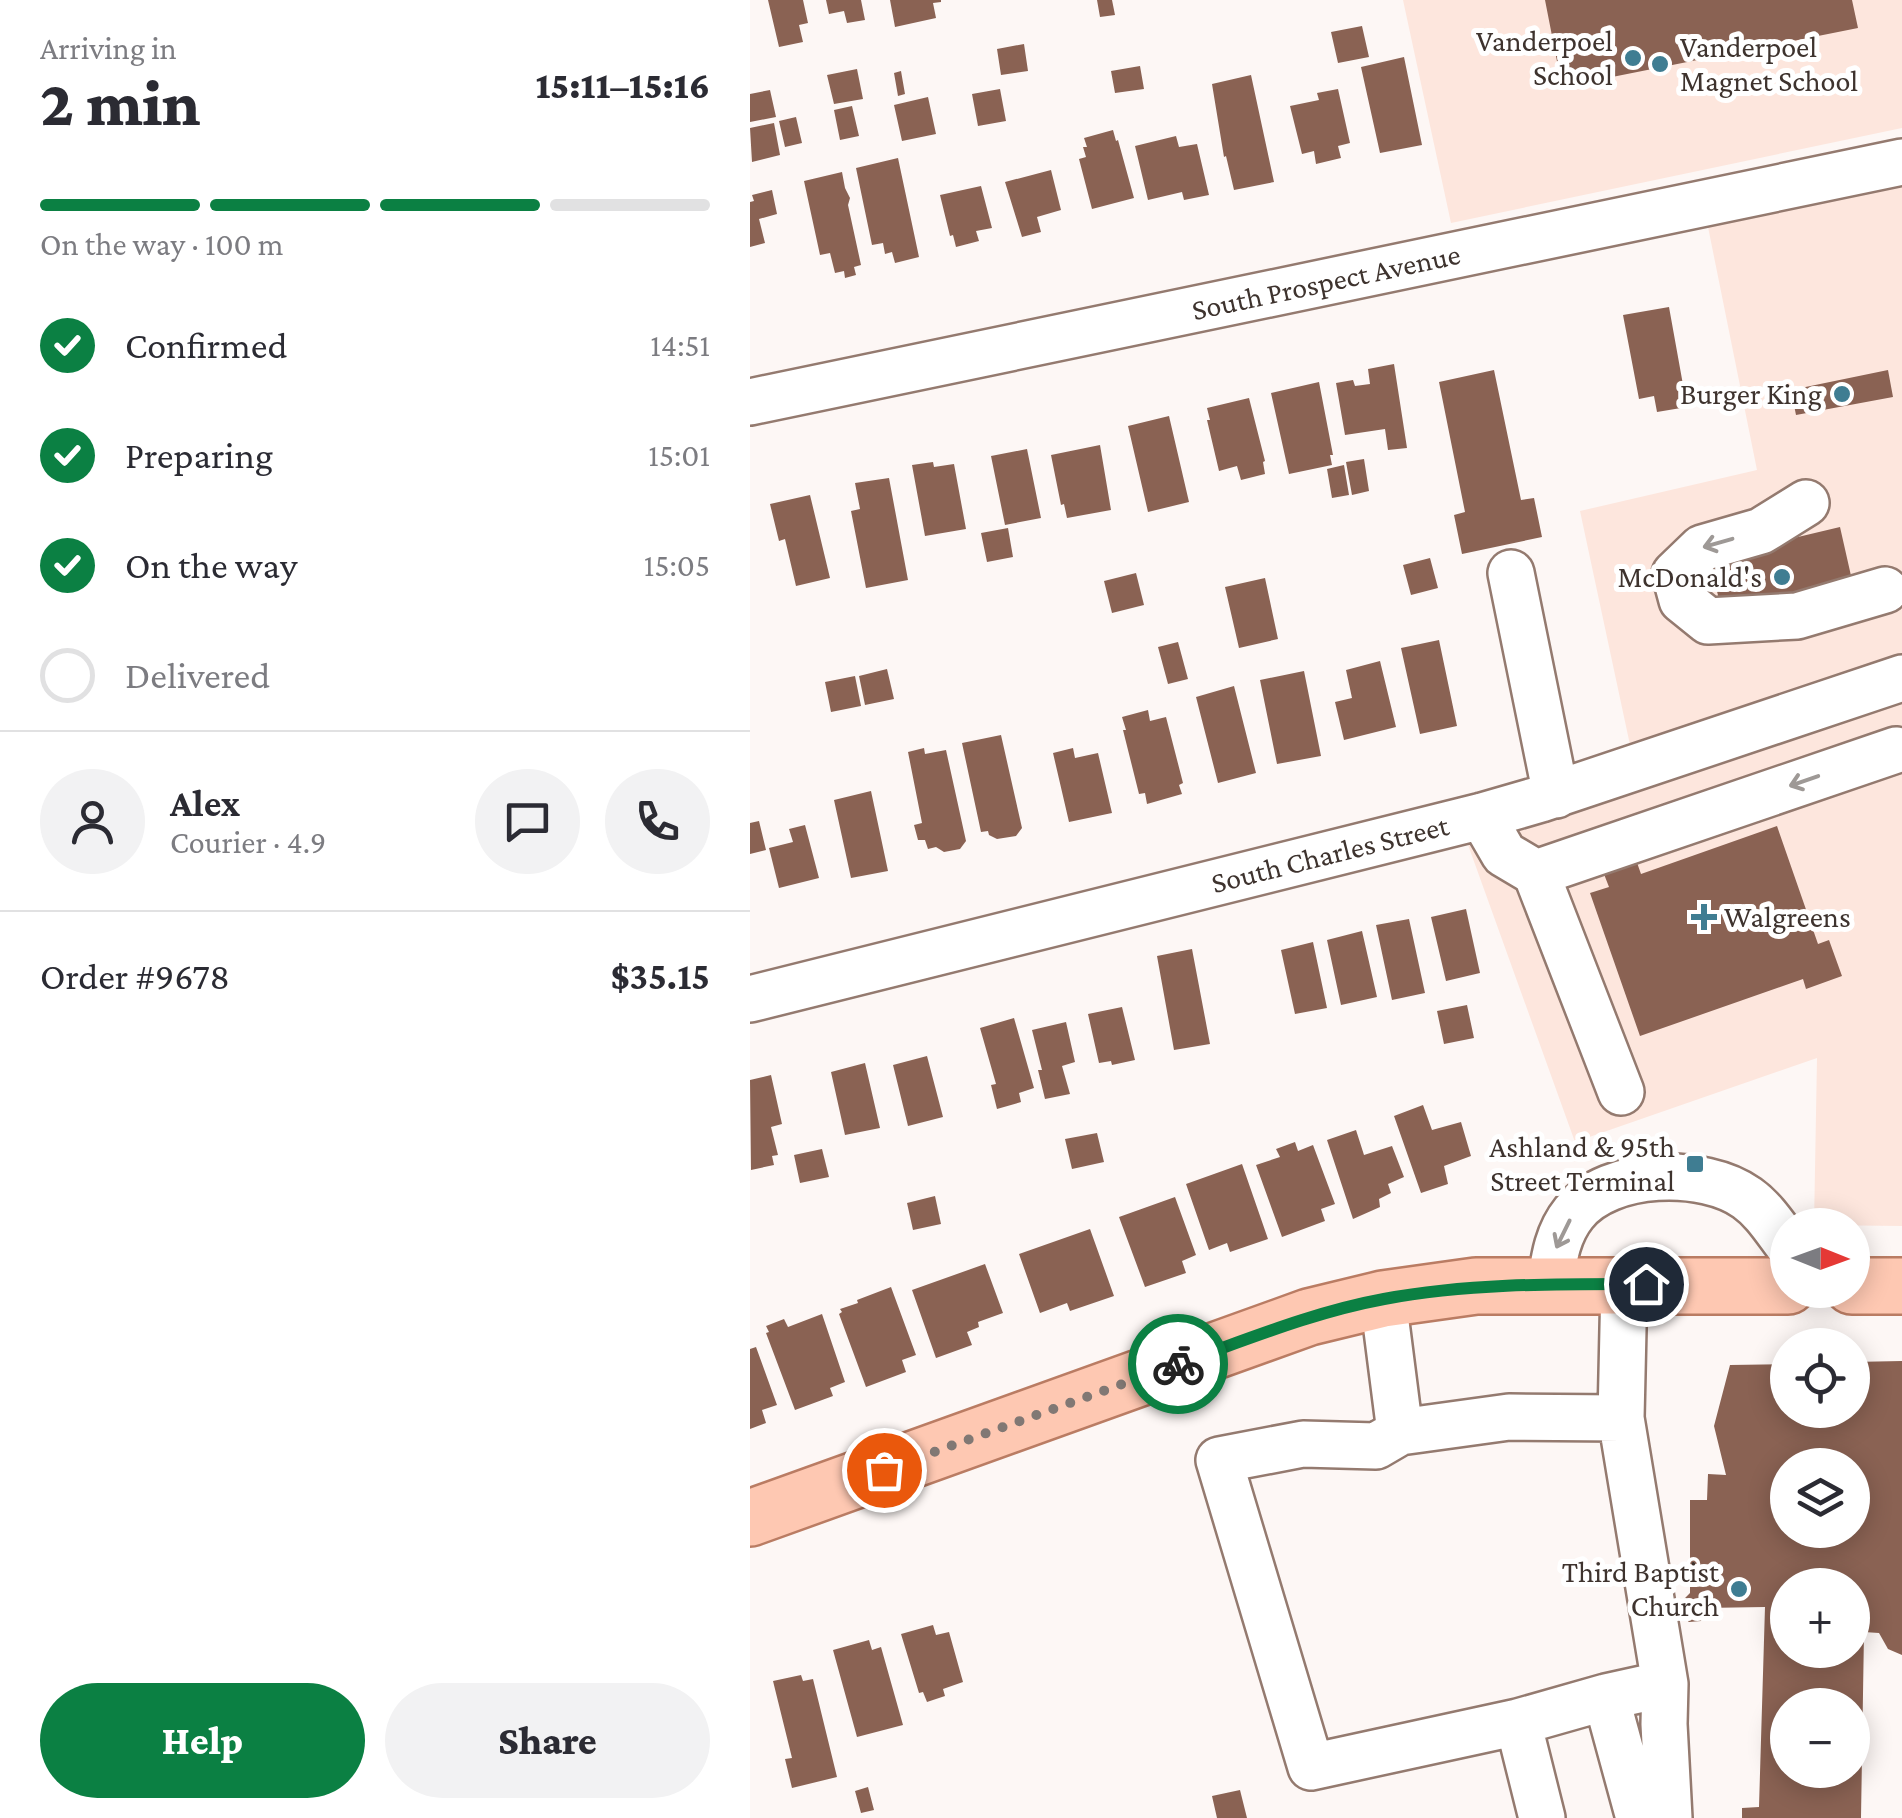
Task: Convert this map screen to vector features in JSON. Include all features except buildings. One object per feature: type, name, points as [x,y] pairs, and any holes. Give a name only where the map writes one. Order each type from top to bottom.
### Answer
[{"type":"main road","points":[[750,1518],[1309,1318],[1383,1299],[1476,1286],[1770,1286]]},
{"type":"main road","points":[[1870,1286],[1902,1286]]},
{"type":"street","name":"South Prospect Avenue","points":[[750,402],[1902,162]]},
{"type":"street","points":[[1806,503],[1761,531],[1702,548],[1675,574],[1682,600],[1708,621],[1796,616],[1884,590]]},
{"type":"street","points":[[1511,573],[1549,797],[1551,842],[1621,1092]]},
{"type":"street","name":"South Charles Street","points":[[750,999],[1482,816],[1902,678]]},
{"type":"street","points":[[1482,816],[1504,854],[1557,866],[1896,750]]},
{"type":"street","points":[[1550,1285],[1556,1246],[1576,1210],[1609,1188],[1656,1178],[1703,1180],[1728,1187],[1758,1206],[1770,1222]]},
{"type":"street","points":[[1624,1284],[1622,1418],[1665,1684],[1668,1818]]},
{"type":"street","points":[[1383,1299],[1400,1432]]},
{"type":"street","points":[[1622,1418],[1508,1417],[1400,1432],[1376,1446],[1303,1444],[1219,1460],[1310,1767],[1518,1722],[1665,1684]]},
{"type":"street","points":[[1606,1697],[1639,1818]]},
{"type":"street","points":[[1518,1722],[1542,1818]]},
{"type":"shaded area","name":"Vanderpoel Magnet School","points":[[1403,0],[1902,0],[1902,128],[1451,223]]},
{"type":"shaded area","points":[[1902,179],[1902,1226],[1870,1226],[1870,1208],[1814,1208],[1817,1058],[1575,1142],[1467,842],[1639,787],[1580,511],[1757,470],[1706,217]]},
{"type":"way so far","points":[[884,1470],[1178,1364]]},
{"type":"place","name":"Vanderpoel School","points":[[1633,58]]},
{"type":"place","name":"Vanderpoel Magnet School","points":[[1660,64]]},
{"type":"place","name":"Burger King","points":[[1842,394]]},
{"type":"place","name":"McDonald's","points":[[1782,577]]},
{"type":"place","name":"Walgreens","points":[[1704,917]]},
{"type":"place","name":"Ashland & 95th Street Terminal","points":[[1695,1164]]},
{"type":"place","name":"Third Baptist Church","points":[[1739,1589]]},
{"type":"route","points":[[1178,1364],[1309,1318],[1383,1299],[1476,1286],[1646,1284]]}]
